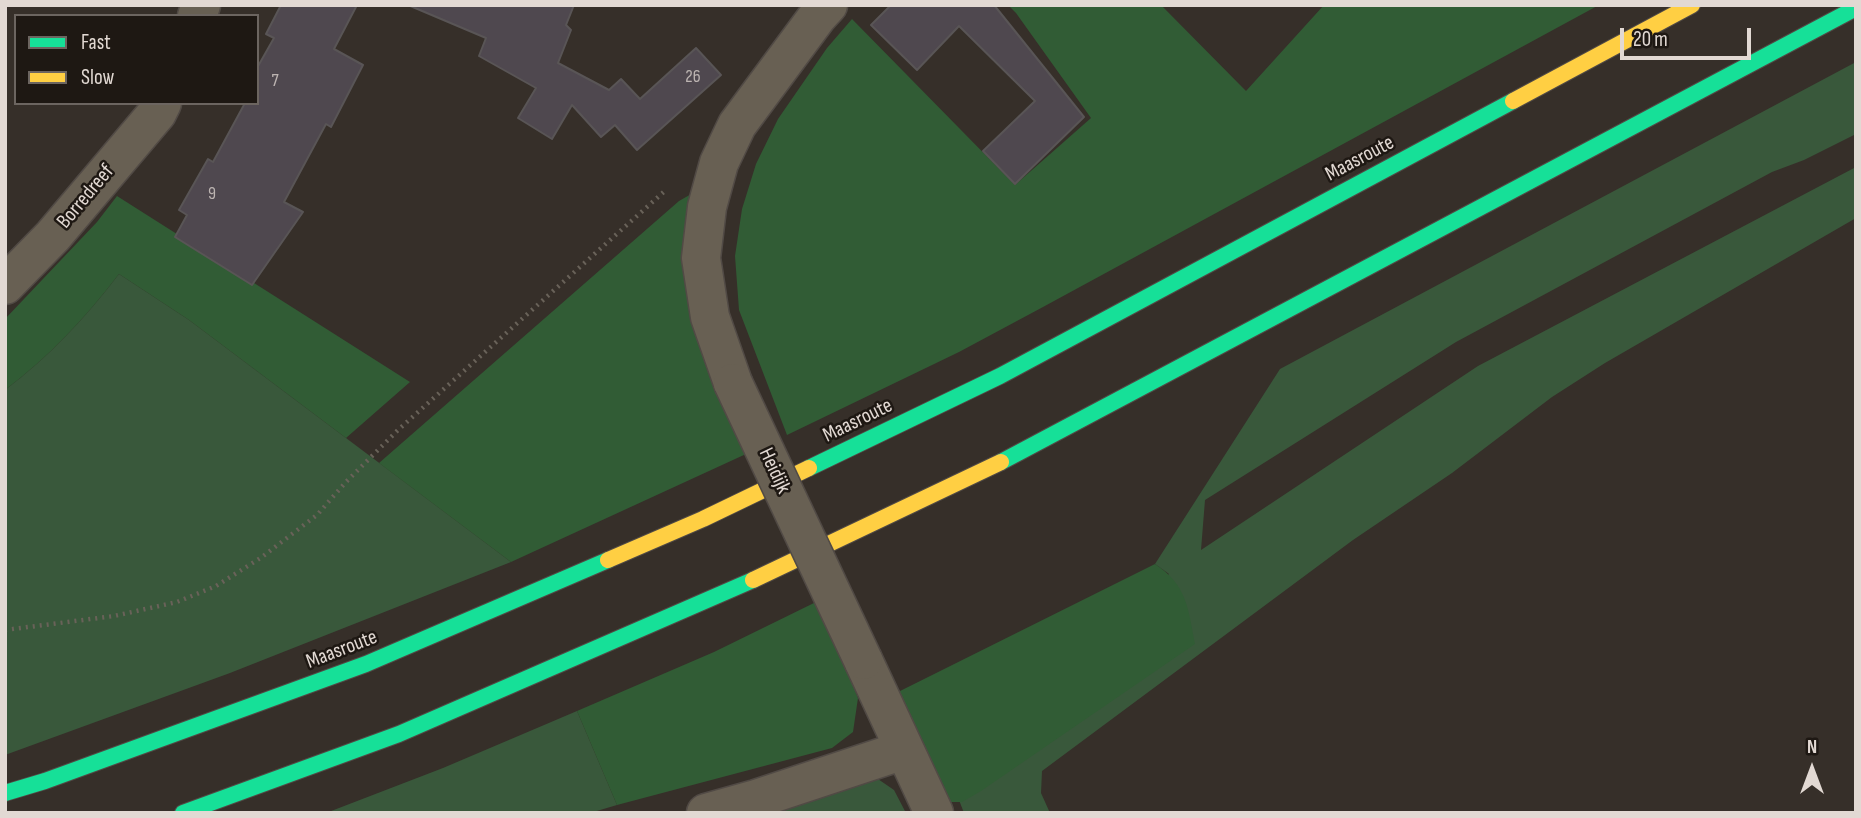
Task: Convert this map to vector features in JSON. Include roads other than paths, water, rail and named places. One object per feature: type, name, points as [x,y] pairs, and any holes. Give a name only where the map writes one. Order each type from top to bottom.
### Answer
[{"type":"highway","name":"Maasroute","points":[[5,793],[45,781],[366,664],[703,519],[1000,376],[1692,5]]},
{"type":"highway","points":[[183,813],[400,734],[724,594],[1018,454],[1856,8]]},
{"type":"street","name":"Heidijk","points":[[814,9],[737,125],[719,163],[706,207],[701,258],[710,317],[733,383],[934,813]]},
{"type":"street","name":"Borredreef","points":[[5,285],[53,236],[161,105]]},
{"type":"street","points":[[706,813],[904,750]]}]
